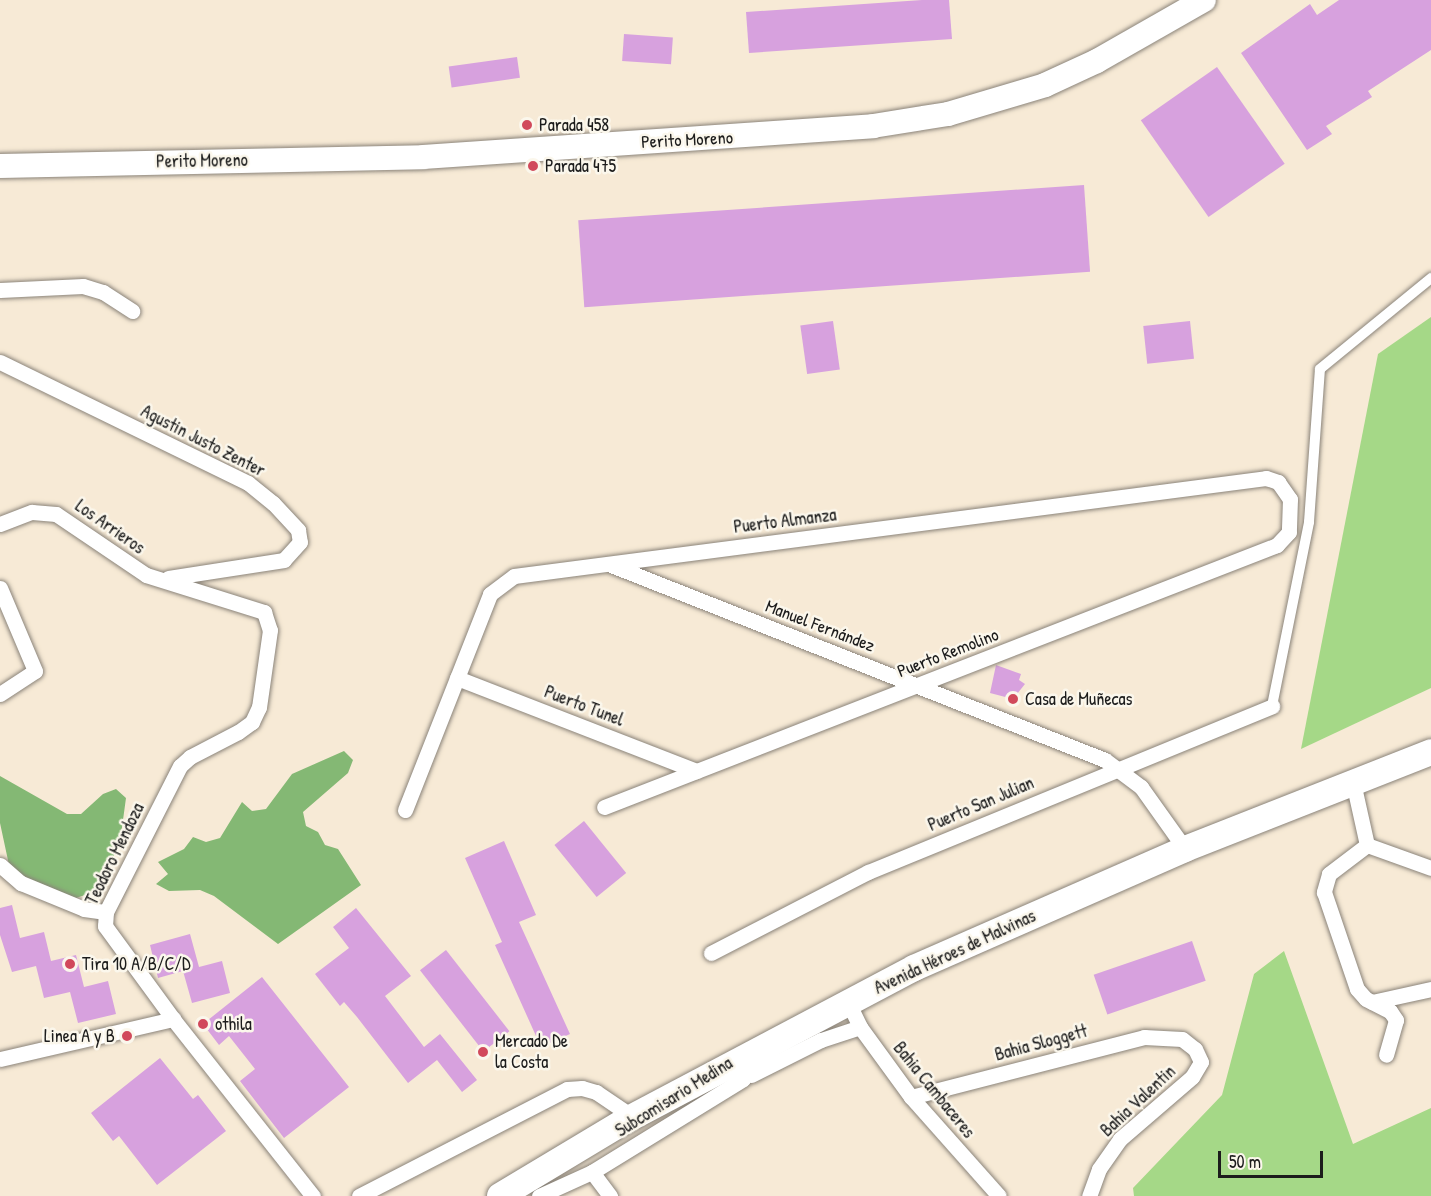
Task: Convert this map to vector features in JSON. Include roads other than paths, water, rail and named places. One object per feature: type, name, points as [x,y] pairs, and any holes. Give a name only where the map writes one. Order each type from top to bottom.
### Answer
[{"type":"highway","name":"Avenida Héroes de Malvinas","points":[[500,1196],[633,1118],[914,968],[1185,849],[1431,752]]},
{"type":"main road","name":"Perito Moreno","points":[[0,165],[423,157],[873,126],[948,114],[1045,85],[1097,62],[1204,0]]},
{"type":"street","points":[[1272,706],[1309,522],[1320,369],[1431,278]]},
{"type":"street","points":[[0,290],[83,286],[103,292],[132,311]]},
{"type":"street","name":"Agustin Justo Zenter","points":[[0,362],[248,483],[273,503],[298,530],[300,542],[284,561],[162,579]]},
{"type":"street","name":"Puerto Almanza","points":[[405,810],[490,594],[500,583],[514,576],[1266,478],[1285,488],[1292,520]]},
{"type":"street","name":"Los Arrieros","points":[[0,524],[32,512],[56,514],[131,567],[162,579]]},
{"type":"street","name":"Puerto Remolino","points":[[604,807],[1277,545],[1286,539],[1292,520]]},
{"type":"street","name":"Manuel Fernández","points":[[608,564],[1120,767],[1142,787],[1185,849]]},
{"type":"street","name":"Teodoro Mendoza","points":[[162,579],[264,612],[270,630],[259,707],[252,722],[238,732],[190,757],[180,766],[106,912],[105,926],[109,937],[313,1196]]},
{"type":"street","points":[[0,588],[35,671],[29,679],[0,694]]},
{"type":"street","name":"Puerto Tunel","points":[[457,678],[697,771]]},
{"type":"street","name":"Puerto San Julian","points":[[711,953],[868,872],[1272,706]]},
{"type":"street","points":[[1353,782],[1367,845]]},
{"type":"street","points":[[1367,845],[1431,868]]},
{"type":"street","points":[[1367,845],[1329,874],[1324,892],[1358,988],[1372,1002],[1390,1011],[1396,1020],[1386,1055]]},
{"type":"street","points":[[0,865],[21,883],[84,909],[106,912]]},
{"type":"street","points":[[1372,1002],[1431,989]]},
{"type":"street","name":"Bahia Cambaceres","points":[[848,1002],[860,1027],[911,1097],[999,1196]]},
{"type":"street","points":[[0,1059],[173,1020]]},
{"type":"street","points":[[743,1079],[821,1040],[860,1027]]},
{"type":"street","name":"Bahia Sloggett","points":[[911,1097],[1144,1037],[1182,1039]]},
{"type":"street","name":"Bahia Valentin","points":[[1089,1196],[1099,1169],[1120,1139],[1192,1077],[1201,1062],[1195,1049],[1182,1039]]},
{"type":"street","name":"Subcomisario Medina","points":[[539,1196],[592,1172],[743,1079],[767,1046]]},
{"type":"street","points":[[359,1196],[567,1089],[582,1088],[596,1092],[633,1118]]},
{"type":"street","points":[[592,1172],[610,1196]]},
{"type":"place","name":"Parada 458","points":[[527,125]]},
{"type":"place","name":"Parada 475","points":[[533,166]]},
{"type":"place","name":"Casa de Muñecas","points":[[1013,699]]},
{"type":"place","name":"Tira 10 A/B/C/D","points":[[70,964]]},
{"type":"place","name":"othila","points":[[203,1024]]},
{"type":"place","name":"Linea A y B","points":[[127,1036]]},
{"type":"place","name":"Mercado De la Costa","points":[[483,1052]]}]
